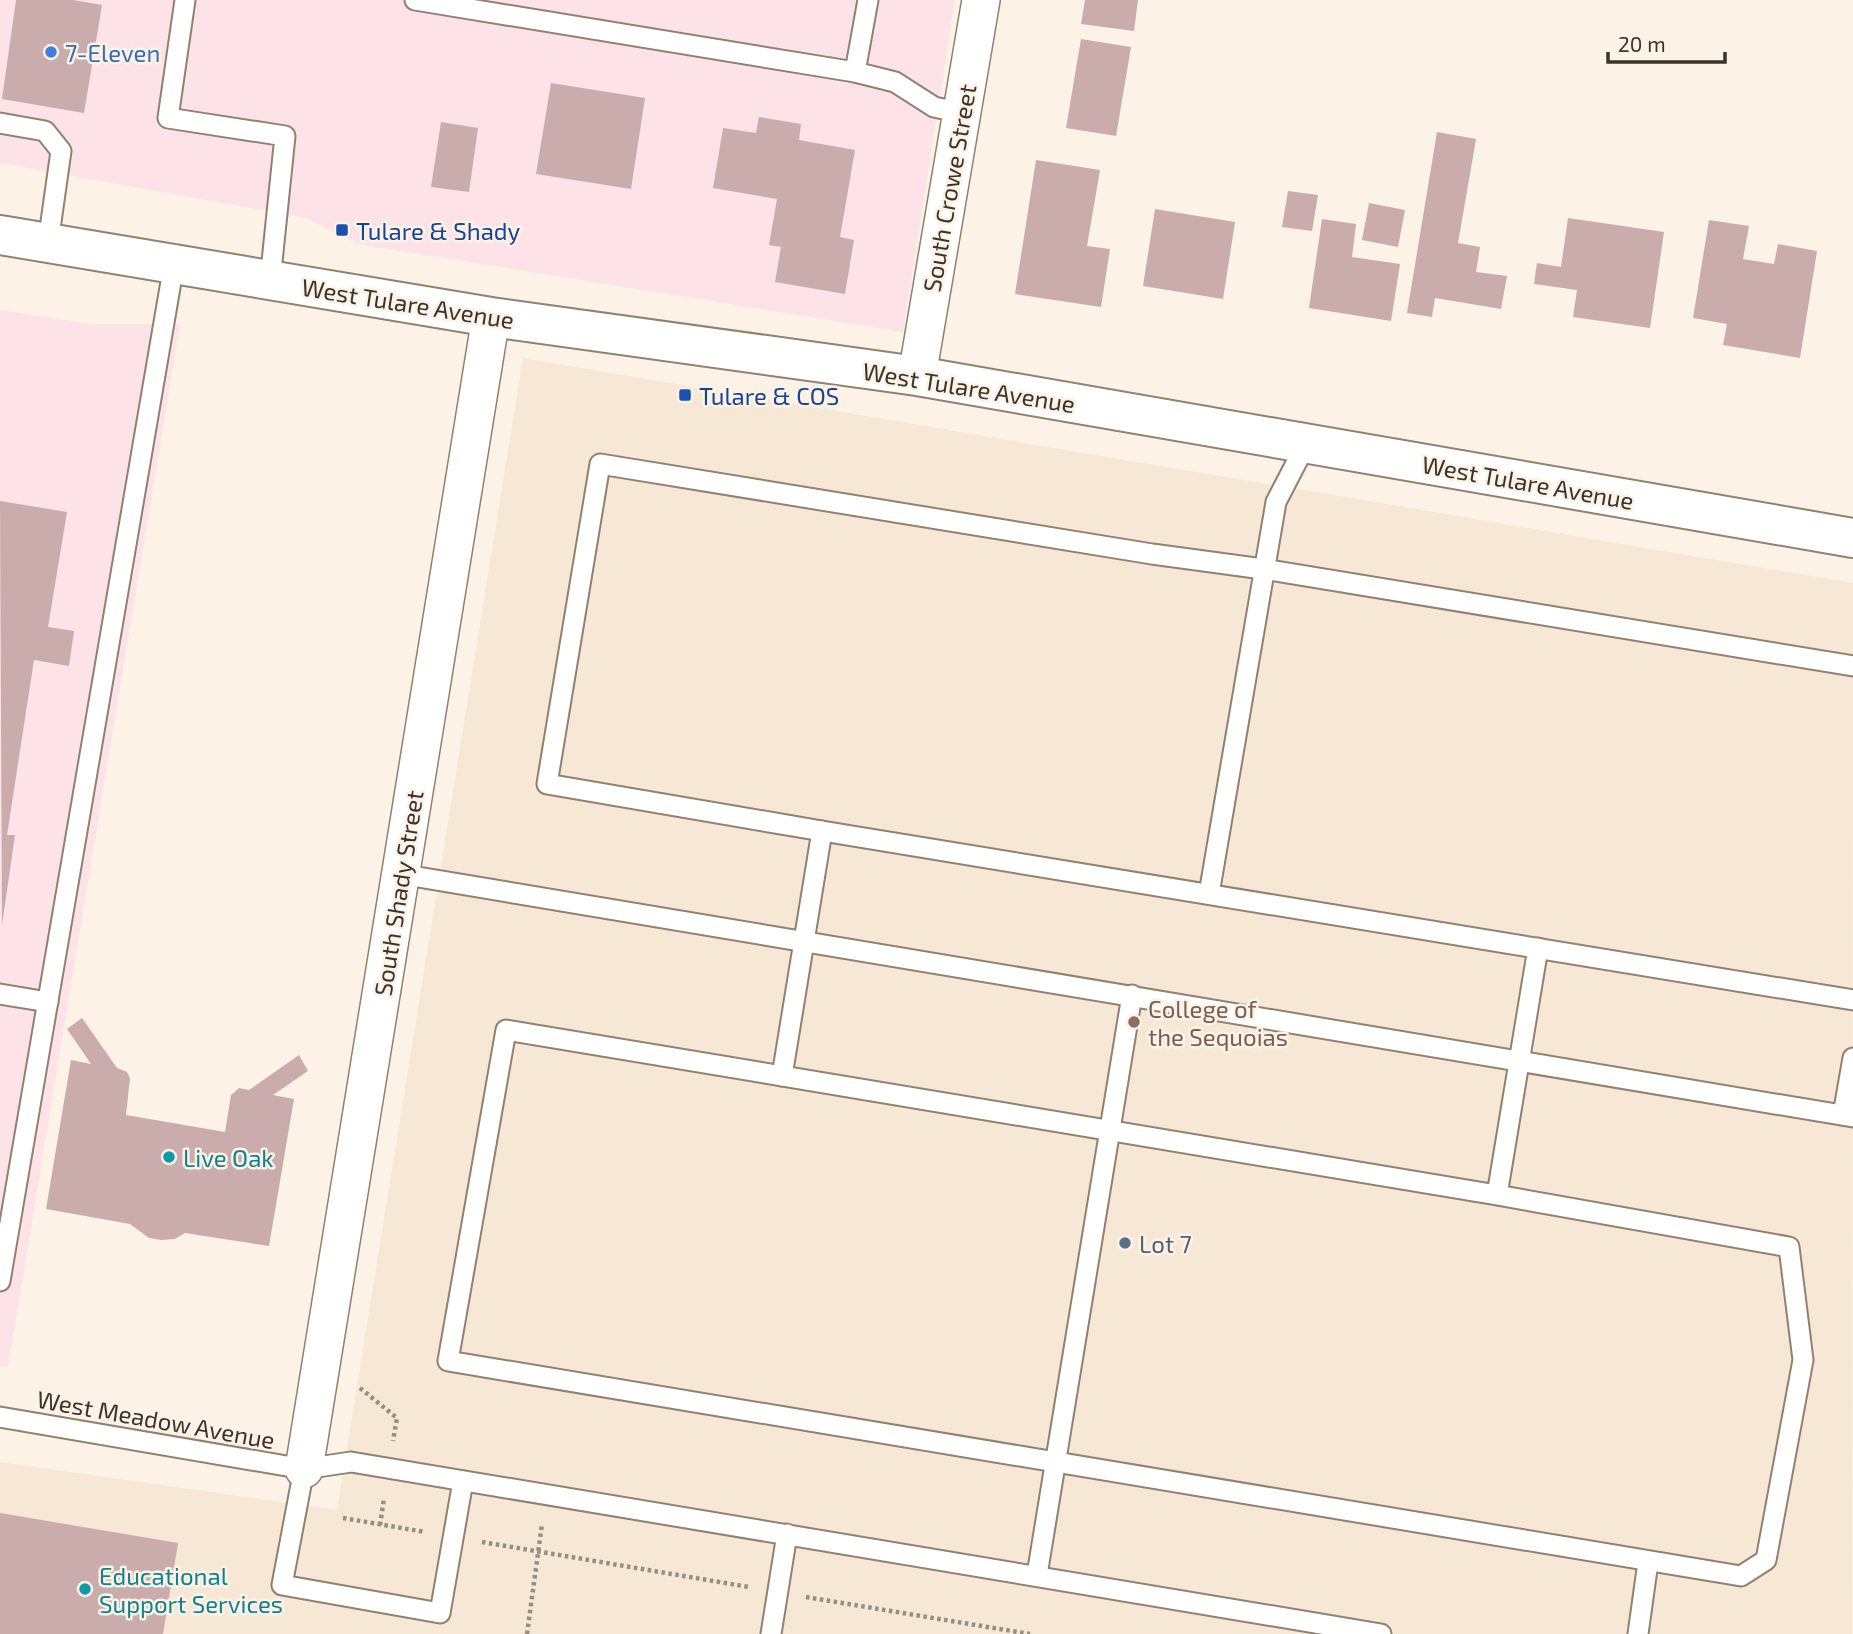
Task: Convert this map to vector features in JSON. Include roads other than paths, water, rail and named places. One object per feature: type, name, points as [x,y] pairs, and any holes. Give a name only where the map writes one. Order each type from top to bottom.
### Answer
[{"type":"street","name":"South Crowe Street","points":[[917,376],[981,0]]},
{"type":"street","name":"West Tulare Avenue","points":[[0,235],[491,317],[917,376],[1853,538]]},
{"type":"street","name":"South Shady Street","points":[[303,1469],[491,317]]},
{"type":"lane","points":[[186,0],[168,118],[285,136],[270,281]]},
{"type":"lane","points":[[415,0],[855,72],[895,82],[934,107],[962,113]]},
{"type":"lane","points":[[855,72],[868,0]]},
{"type":"lane","points":[[0,123],[44,131],[61,151],[48,243]]},
{"type":"lane","points":[[0,1281],[174,264]]},
{"type":"lane","points":[[1209,894],[1276,502],[1306,444]]},
{"type":"lane","points":[[1853,666],[600,464],[547,784],[1853,1000]]},
{"type":"lane","points":[[782,1076],[822,831]]},
{"type":"lane","points":[[400,874],[1848,1116],[1853,1058]]},
{"type":"lane","points":[[1497,1195],[1538,948]]},
{"type":"lane","points":[[0,994],[48,1002]]},
{"type":"lane","points":[[1037,1575],[1132,995]]},
{"type":"lane","points":[[506,1030],[782,1076],[1112,1129],[1789,1247],[1803,1360],[1766,1560],[1741,1576],[1648,1562],[448,1361],[506,1030]]},
{"type":"lane","name":"West Meadow Avenue","points":[[0,1417],[303,1469],[351,1462],[1381,1634]]},
{"type":"lane","points":[[303,1469],[282,1585],[439,1613],[463,1480]]},
{"type":"lane","points":[[771,1634],[787,1534]]},
{"type":"lane","points":[[1638,1634],[1648,1562]]},
{"type":"place","name":"7-Eleven","points":[[51,52]]},
{"type":"place","name":"Tulare & Shady","points":[[342,230]]},
{"type":"place","name":"Tulare & COS","points":[[685,395]]},
{"type":"place","name":"College of the Sequoias","points":[[1134,1022]]},
{"type":"place","name":"Live Oak","points":[[169,1157]]},
{"type":"place","name":"Lot 7","points":[[1125,1243]]},
{"type":"place","name":"Educational Support Services","points":[[85,1589]]}]
